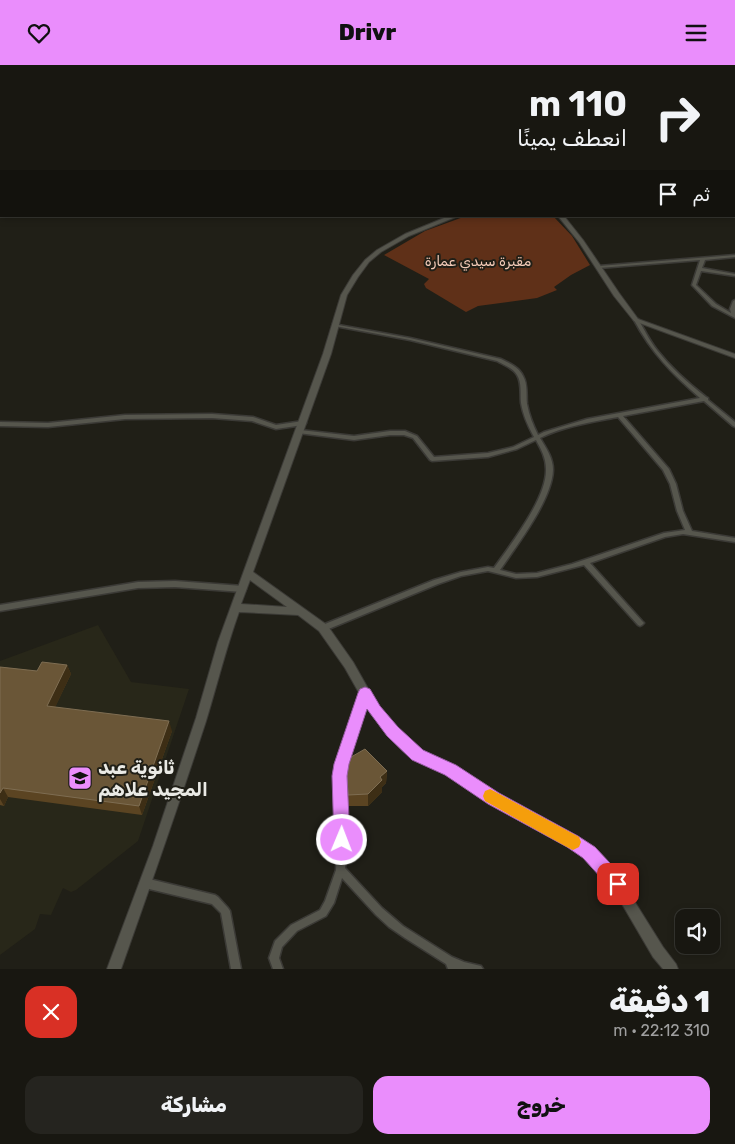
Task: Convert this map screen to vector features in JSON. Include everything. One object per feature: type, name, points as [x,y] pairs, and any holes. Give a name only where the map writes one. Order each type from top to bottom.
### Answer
[{"type":"main road","points":[[114,969],[145,883],[236,608],[301,428],[349,285],[367,261],[407,235],[452,217]]},
{"type":"main road","points":[[562,217],[583,243],[626,309],[636,321],[735,357]]},
{"type":"main road","points":[[249,573],[323,628],[336,644],[376,711],[392,731],[418,755],[450,770],[494,799],[553,830],[589,853],[612,876],[658,952],[671,969]]},
{"type":"main road","points":[[236,608],[300,611]]},
{"type":"street","points":[[600,267],[735,256]]},
{"type":"street","points":[[703,258],[694,285],[714,305],[735,317]]},
{"type":"street","points":[[699,269],[735,275]]},
{"type":"street","points":[[735,301],[732,309],[735,317]]},
{"type":"street","points":[[636,321],[641,332],[658,354],[735,425]]},
{"type":"street","points":[[335,325],[462,350],[499,360],[511,365],[522,376],[526,414],[549,463],[548,488],[496,571]]},
{"type":"street","points":[[0,424],[58,425],[125,417],[238,417],[256,419],[276,427],[301,428],[354,438],[405,433],[414,437],[429,456],[435,459],[488,455],[515,447],[546,433],[587,421],[706,399]]},
{"type":"street","points":[[619,415],[666,469],[689,532]]},
{"type":"street","points":[[323,628],[436,582],[480,569],[516,576],[532,575],[585,562],[664,535],[689,532],[735,540]]},
{"type":"street","points":[[585,562],[640,623]]},
{"type":"street","points":[[0,608],[138,585],[175,584],[243,589]]},
{"type":"street","points":[[278,969],[274,958],[278,944],[294,928],[322,913],[329,903],[340,870],[342,825],[340,776],[342,764],[365,693]]},
{"type":"street","points":[[340,870],[387,919],[452,965],[478,969]]},
{"type":"street","points":[[145,883],[215,900],[221,905],[225,911],[236,969]]},
{"type":"shaded area","name":"ثانوية عبد المجيد علاهم","points":[[98,625],[131,682],[189,689],[138,841],[76,890],[71,892],[63,888],[51,915],[40,914],[35,929],[0,955],[0,661]]},
{"type":"green space","name":"مقبرة سيدي عمارة","points":[[463,217],[554,217],[572,236],[590,265],[554,287],[557,290],[537,298],[478,306],[466,312],[426,288],[424,284],[429,279],[384,255],[425,231]]},
{"type":"building","points":[[42,662],[67,665],[47,706],[169,721],[139,806],[3,788],[0,793],[0,667],[37,671]]},
{"type":"building","points":[[365,749],[387,771],[380,777],[382,780],[368,794],[348,795],[346,760]]},
{"type":"slow traffic","points":[[490,796],[573,842]]},
{"type":"place","name":"ثانوية عبد المجيد علاهم","points":[[80,778]]},
{"type":"route","points":[[342,840],[340,776],[347,745],[354,730],[365,693],[376,711],[407,747],[418,755],[450,770],[494,799],[553,830],[589,853],[618,884]]}]
